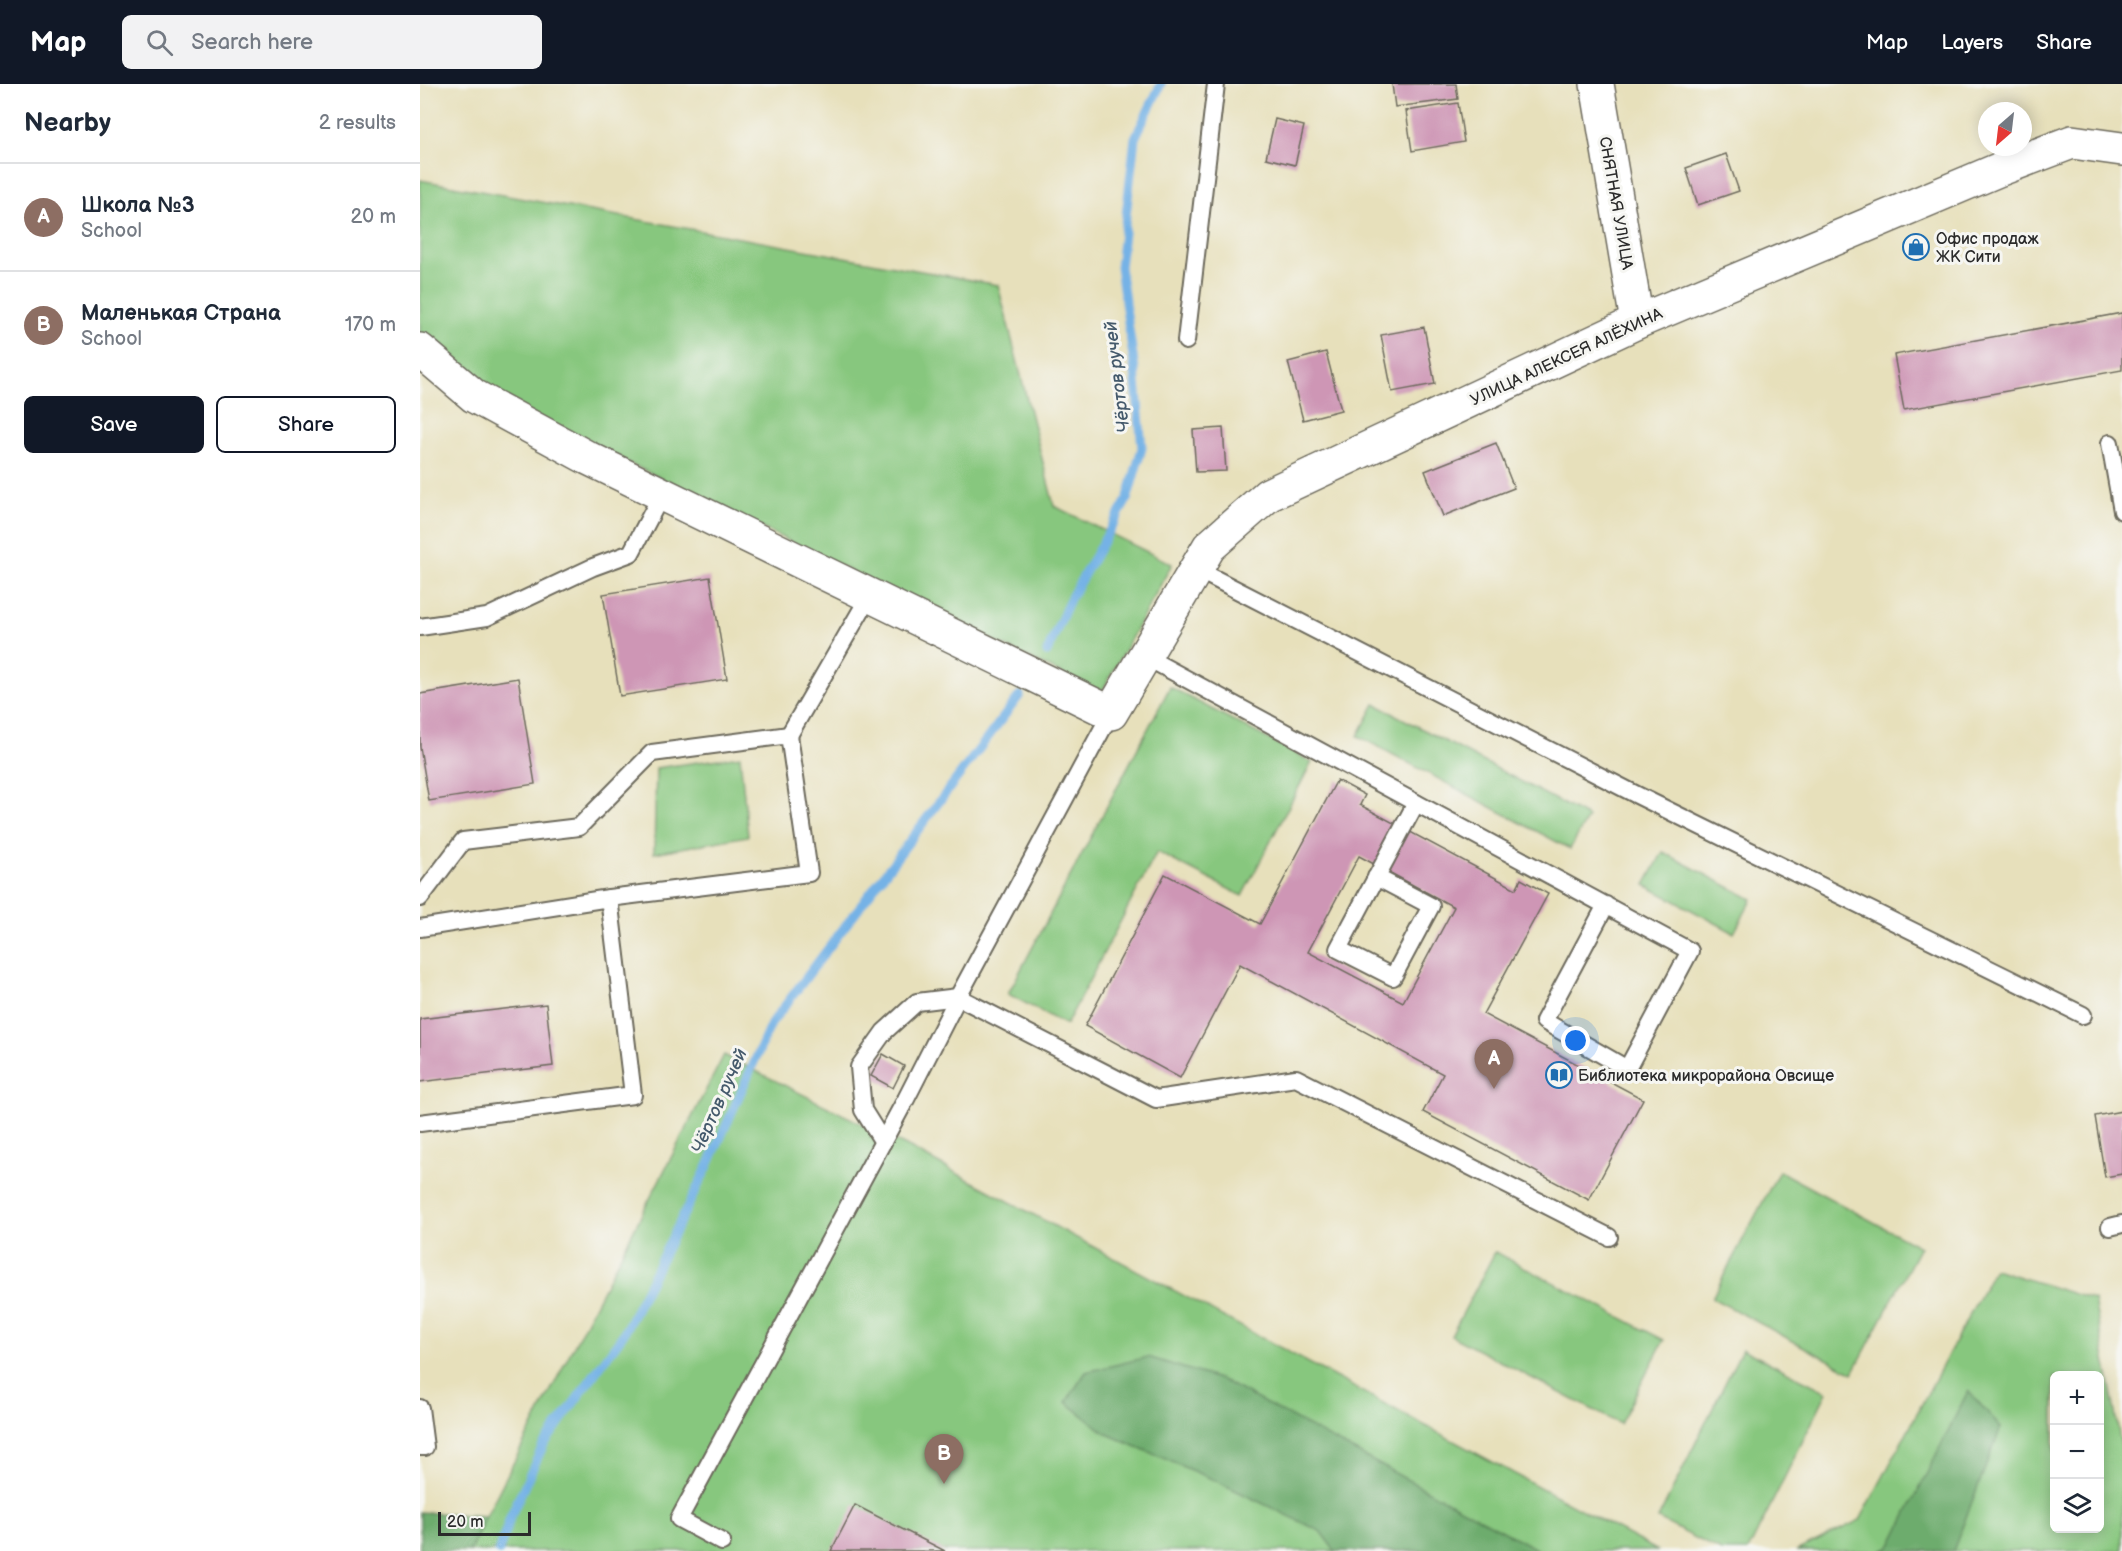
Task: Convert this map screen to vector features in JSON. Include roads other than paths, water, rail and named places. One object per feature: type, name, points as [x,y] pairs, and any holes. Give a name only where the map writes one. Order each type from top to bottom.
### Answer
[{"type":"street","name":"СНЯТНАЯ УЛИЦА","points":[[1597,84],[1637,321]]},
{"type":"street","name":"УЛИЦА АЛЕКСЕЯ АЛЁХИНА","points":[[1111,713],[1209,547],[1268,495],[1637,321],[1988,174],[2072,142],[2122,149]]},
{"type":"street","points":[[420,350],[474,396],[588,458],[1111,713]]},
{"type":"lane","points":[[1186,341],[1216,84]]},
{"type":"lane","points":[[2110,443],[2122,511]]},
{"type":"lane","points":[[420,627],[487,617],[592,567],[631,553],[662,494]]},
{"type":"lane","points":[[1196,568],[1627,790],[2083,1015]]},
{"type":"lane","points":[[420,928],[609,898],[809,873],[789,735],[870,595]]},
{"type":"lane","points":[[1144,656],[1606,905],[1690,951],[1627,1069],[1544,1021],[1606,905]]},
{"type":"lane","points":[[722,1542],[679,1519],[1111,713]]},
{"type":"lane","points":[[420,898],[463,841],[579,827],[652,753],[789,735]]},
{"type":"lane","points":[[1376,877],[1431,906],[1393,977],[1338,949],[1376,877],[1416,803]]},
{"type":"lane","points":[[420,1123],[633,1095],[609,898]]},
{"type":"lane","points":[[883,1142],[862,1110],[859,1067],[885,1032],[917,1002],[958,997],[1156,1099],[1296,1078],[1609,1237]]},
{"type":"lane","points":[[420,1408],[425,1447],[420,1447]]},
{"type":"waterway","name":"Чёртов ручей","points":[[1047,652],[1070,599],[1127,500],[1142,448],[1135,370],[1120,267],[1135,138],[1161,84]]},
{"type":"waterway","name":"Чёртов ручей","points":[[499,1551],[511,1515],[543,1446],[624,1333],[708,1166],[771,1024],[1020,695]]},
{"type":"place","name":"Офис продаж ЖК Сити","points":[[1916,247]]},
{"type":"place","name":"Библиотека микрорайона Овсище","points":[[1559,1075]]},
{"type":"place","name":"Школа №3","points":[[1494,1089]]},
{"type":"place","name":"Маленькая Страна","points":[[944,1484]]}]
